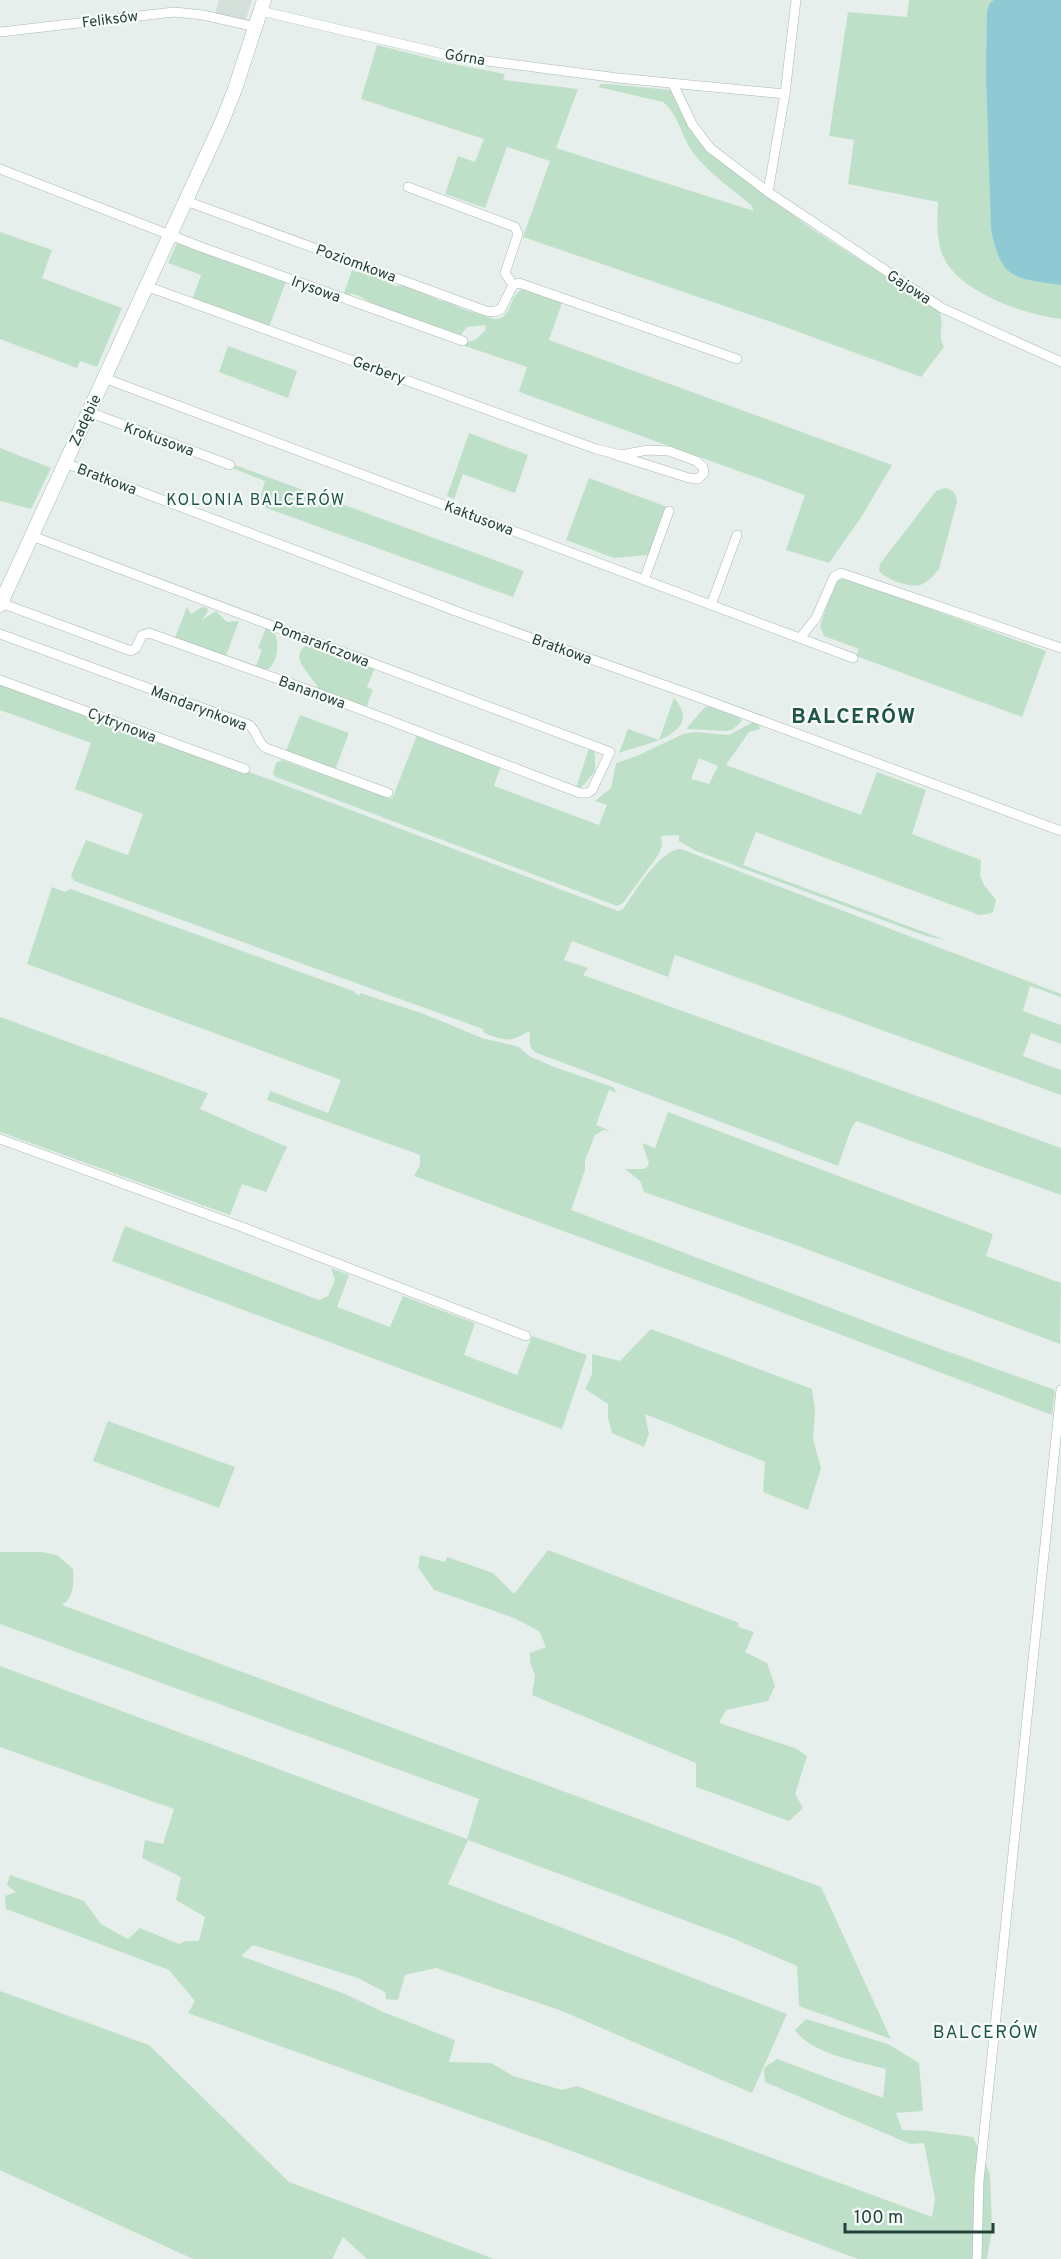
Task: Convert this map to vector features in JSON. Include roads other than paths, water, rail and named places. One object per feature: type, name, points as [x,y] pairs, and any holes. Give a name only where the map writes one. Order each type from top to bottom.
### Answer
[{"type":"street","points":[[768,192],[785,94],[796,0]]},
{"type":"street","name":"Górna","points":[[262,5],[456,57],[674,84],[785,94]]},
{"type":"street","name":"Zadębie","points":[[1,604],[235,89],[262,5]]},
{"type":"street","name":"Feliksów","points":[[0,32],[174,12],[203,15],[255,27]]},
{"type":"street","name":"Gajowa","points":[[674,84],[692,124],[710,148],[768,192],[942,308],[1061,362]]},
{"type":"street","points":[[0,169],[170,235]]},
{"type":"street","points":[[408,187],[515,227],[518,234],[505,273],[513,285],[519,283],[536,288],[736,359]]},
{"type":"street","name":"Poziomkowa","points":[[186,201],[486,311],[494,312],[501,309],[513,285]]},
{"type":"street","name":"Irysowa","points":[[170,235],[463,341]]},
{"type":"street","name":"Gerbery","points":[[146,286],[615,454],[689,478],[698,479],[704,474],[701,464],[679,454],[658,450],[615,454]]},
{"type":"street","name":"Kaktusowa","points":[[104,378],[853,658]]},
{"type":"street","name":"Krokusowa","points":[[89,412],[230,465]]},
{"type":"street","points":[[635,460],[640,459],[641,451]]},
{"type":"street","name":"Bratkowa","points":[[65,463],[461,613],[695,696],[1061,831]]},
{"type":"street","points":[[644,580],[669,510]]},
{"type":"street","points":[[711,605],[737,535]]},
{"type":"street","name":"Pomarańczowa","points":[[32,536],[610,752]]},
{"type":"street","points":[[800,638],[816,618],[834,577],[841,573],[1061,648]]},
{"type":"street","name":"Bananowa","points":[[1,604],[130,651],[136,648],[142,635],[150,633],[320,694],[580,793],[588,793],[592,790],[610,752]]},
{"type":"street","name":"Mandarynkowa","points":[[0,634],[249,725],[254,729],[258,742],[266,748],[388,793]]},
{"type":"street","name":"Cytrynowa","points":[[0,680],[245,769]]},
{"type":"street","points":[[0,1139],[242,1227],[526,1336]]},
{"type":"street","points":[[977,2259],[980,2169],[1061,1390]]},
{"type":"water","points":[[994,0],[1061,0],[1061,285],[1021,278],[1012,274],[1000,258],[991,229],[986,73],[987,12],[990,3]]},
{"type":"district","name":"KOLONIA BALCERÓW","points":[[256,499]]},
{"type":"district","name":"BALCERÓW","points":[[854,716]]},
{"type":"district","name":"BALCERÓW","points":[[986,2032]]}]
